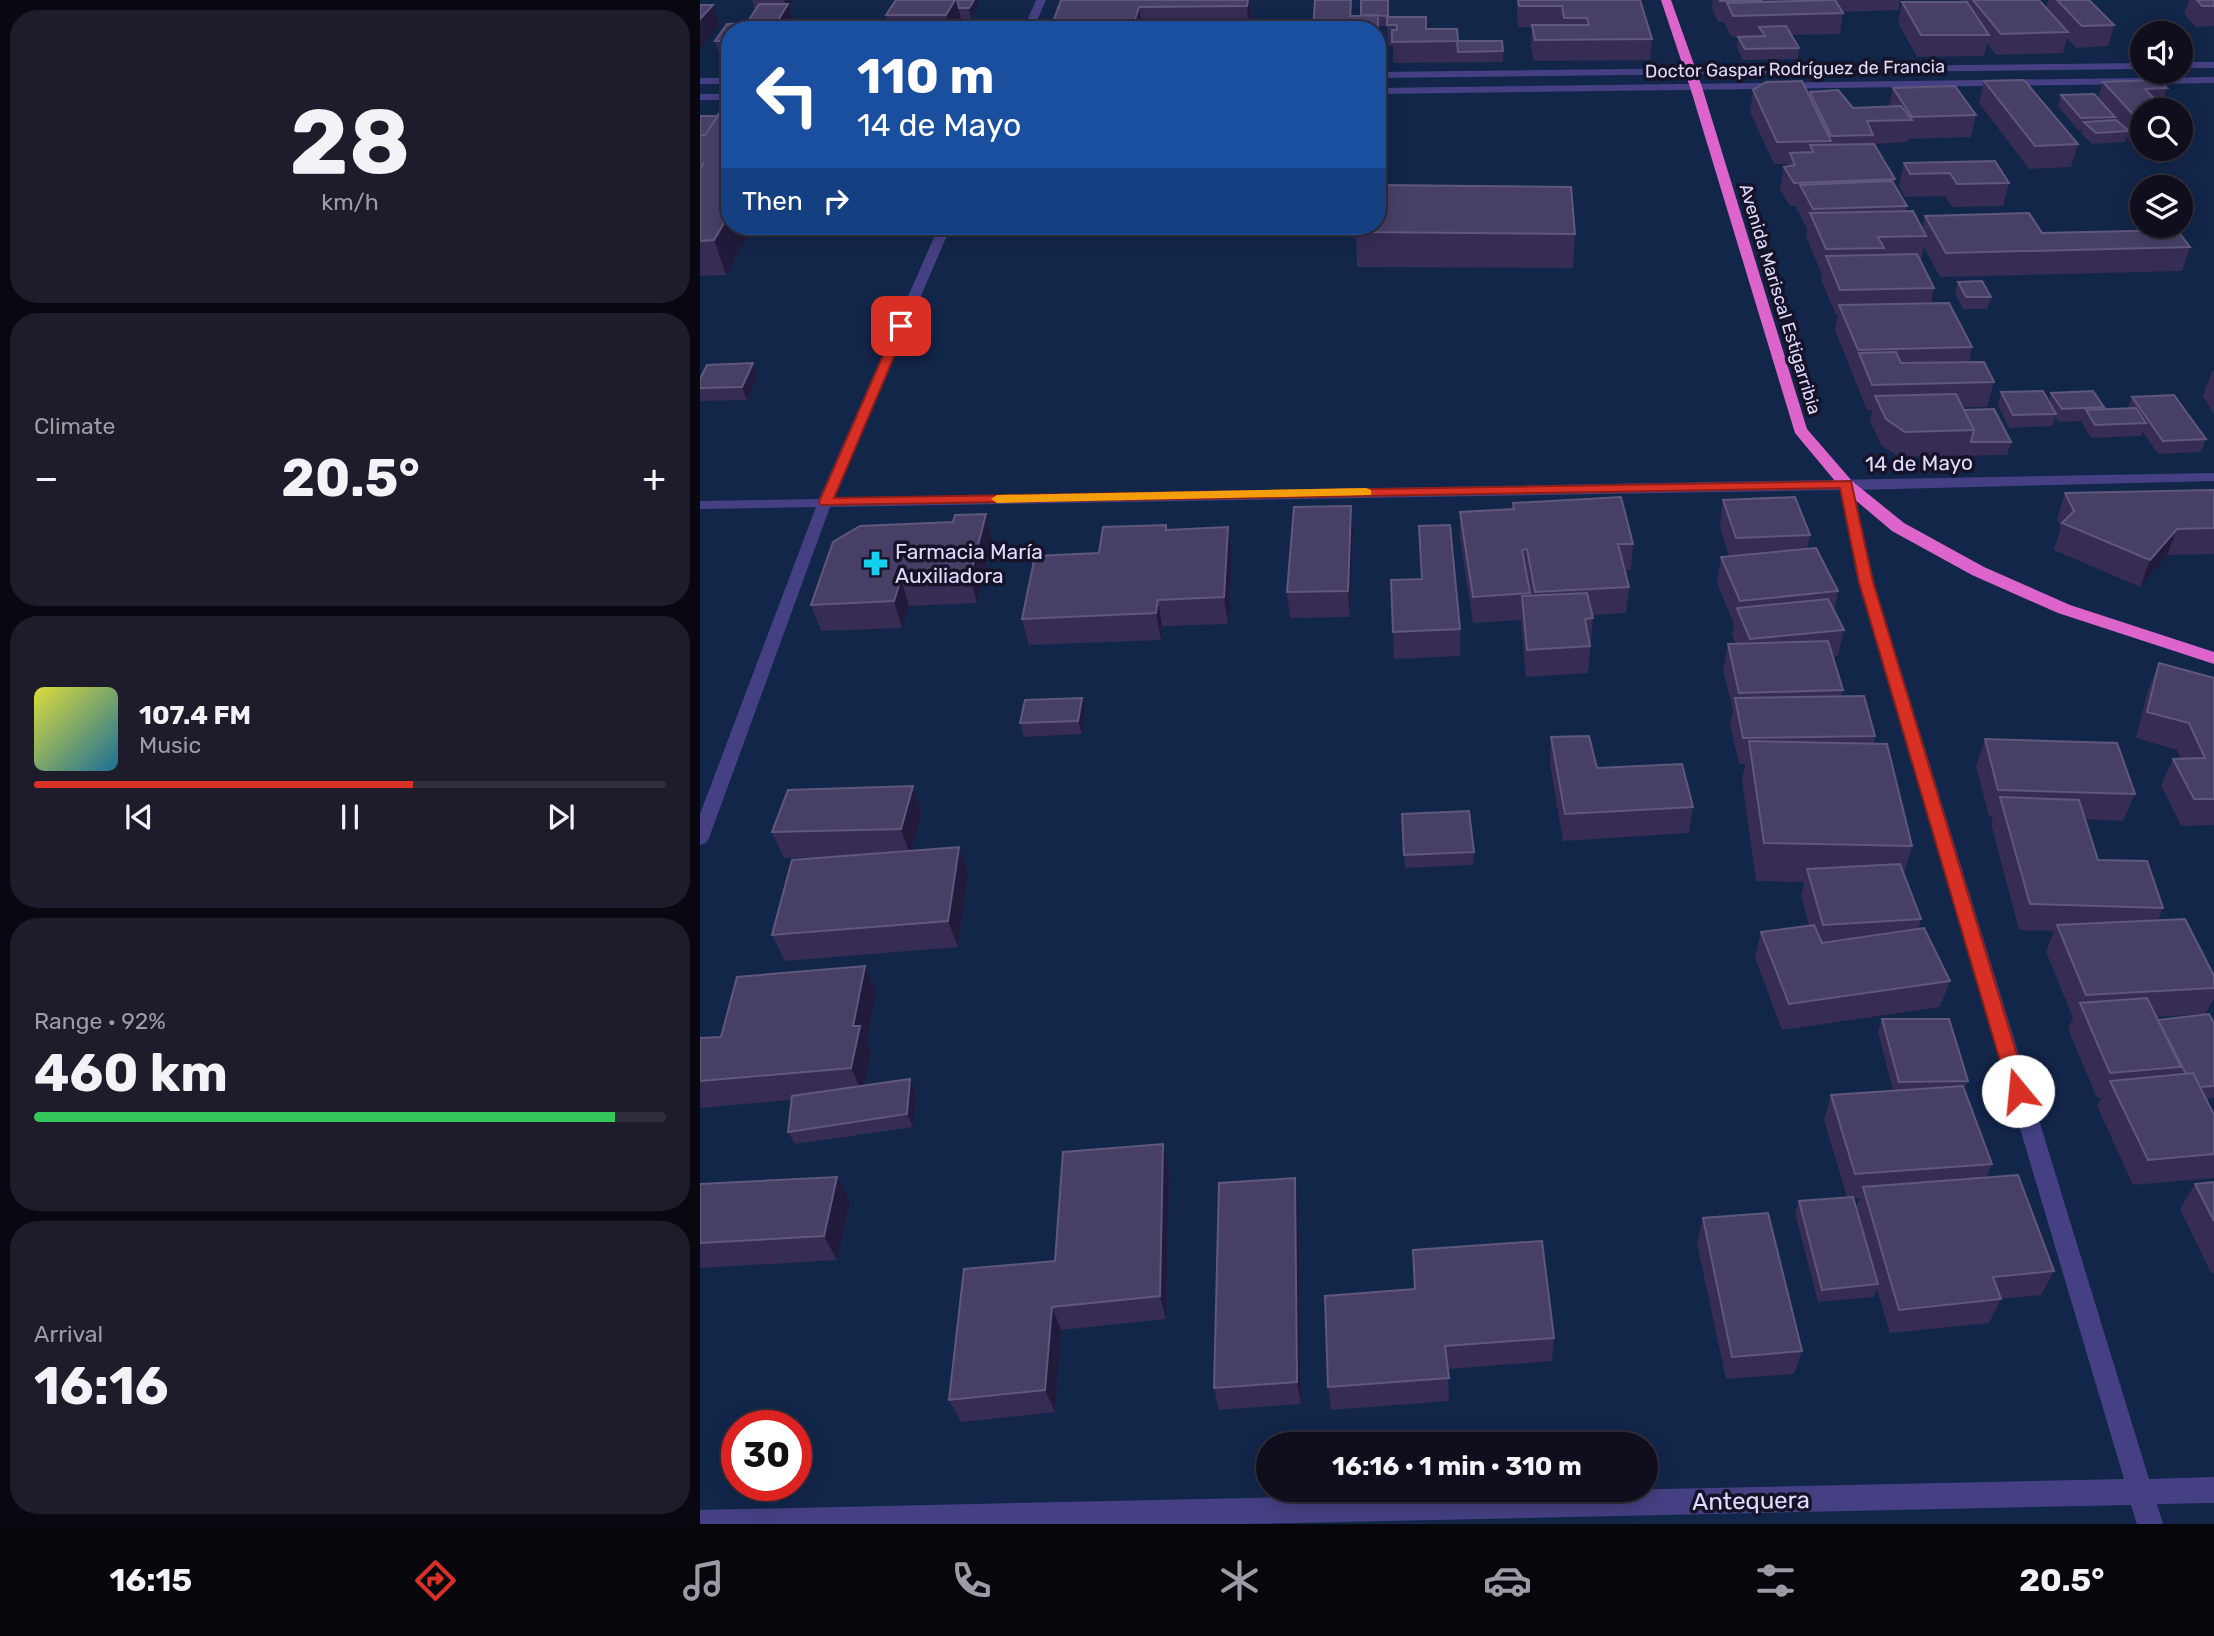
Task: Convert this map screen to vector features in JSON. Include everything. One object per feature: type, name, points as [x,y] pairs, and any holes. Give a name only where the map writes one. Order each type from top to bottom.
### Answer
[{"type":"highway","name":"Avenida Mariscal Estigarribia","points":[[1666,0],[1691,71],[1800,430],[1846,484],[1898,527],[1978,571],[2064,609],[2214,658]]},
{"type":"street","points":[[1032,21],[1041,0]]},
{"type":"street","points":[[2193,65],[2214,65]]},
{"type":"street","name":"Doctor Gaspar Rodríguez de Francia","points":[[1386,75],[2130,66]]},
{"type":"street","name":"Doctor Gaspar Rodríguez de Francia","points":[[1386,91],[2214,80]]},
{"type":"street","points":[[700,81],[721,81]]},
{"type":"street","points":[[700,97],[721,97]]},
{"type":"street","points":[[700,838],[825,502],[941,235]]},
{"type":"street","name":"14 de Mayo","points":[[700,505],[2214,477]]},
{"type":"street","points":[[1846,484],[1866,582],[2150,1524]]},
{"type":"street","name":"Antequera","points":[[700,1522],[2214,1490]]},
{"type":"water","points":[[700,0],[2214,0],[2214,1524],[700,1524]]},
{"type":"building","points":[[896,0],[955,0],[946,15],[886,15]]},
{"type":"building","points":[[957,0],[974,0],[969,8],[959,8]]},
{"type":"building","points":[[1061,0],[1248,0],[1247,6],[1139,7],[1135,21],[1053,21]]},
{"type":"building","points":[[1315,0],[1351,0],[1350,16],[1378,15],[1378,21],[1314,21]]},
{"type":"building","points":[[1361,0],[1388,0],[1388,16],[1361,15]]},
{"type":"building","points":[[1518,0],[1640,0],[1652,39],[1535,40],[1532,25],[1589,25],[1587,18],[1564,18],[1562,6],[1519,6]]},
{"type":"building","points":[[1835,0],[1843,13],[1733,16],[1727,3]]},
{"type":"building","points":[[1973,0],[2039,0],[2068,32],[2001,34]]},
{"type":"building","points":[[2057,0],[2089,0],[2114,25],[2082,26]]},
{"type":"building","points":[[2197,0],[2214,0],[2214,6],[2202,6]]},
{"type":"building","points":[[1902,2],[1967,2],[1989,35],[1921,35]]},
{"type":"building","points":[[759,4],[788,4],[778,21],[748,21]]},
{"type":"building","points":[[700,5],[713,5],[700,19]]},
{"type":"building","points":[[1387,17],[1426,17],[1426,29],[1457,29],[1458,41],[1392,42],[1392,30],[1397,30],[1397,25],[1387,25]]},
{"type":"building","points":[[1786,26],[1799,48],[1745,49],[1738,37],[1765,36],[1759,27]]},
{"type":"building","points":[[1457,41],[1502,41],[1503,51],[1458,52]]},
{"type":"building","points":[[2024,80],[2078,144],[2035,146],[1984,81]]},
{"type":"building","points":[[1802,81],[1831,141],[1777,142],[1753,90],[1766,82]]},
{"type":"building","points":[[2103,82],[2162,84],[2167,88],[2145,89],[2154,98],[2130,98],[2130,111]]},
{"type":"building","points":[[1955,86],[1976,115],[1912,117],[1893,88]]},
{"type":"building","points":[[1838,90],[1853,108],[1901,106],[1912,120],[1867,121],[1873,135],[1831,136],[1810,92]]},
{"type":"building","points":[[2094,94],[2115,117],[2081,118],[2061,95]]},
{"type":"building","points":[[721,111],[721,228],[714,240],[700,241],[700,170],[703,164],[700,165],[700,135],[705,135]]},
{"type":"building","points":[[700,116],[718,116],[705,135],[700,135]]},
{"type":"building","points":[[2116,120],[2129,131],[2096,133],[2084,122]]},
{"type":"building","points":[[1874,144],[1895,179],[1794,183],[1784,167],[1795,165],[1790,153],[1813,152],[1810,145]]},
{"type":"building","points":[[1995,161],[2009,183],[1957,184],[1950,173],[1910,174],[1904,163]]},
{"type":"building","points":[[1892,181],[1907,206],[1813,209],[1800,185]]},
{"type":"building","points":[[1386,185],[1571,187],[1575,234],[1386,232]]},
{"type":"building","points":[[1913,211],[1926,236],[1878,237],[1884,248],[1826,249],[1810,213]]},
{"type":"building","points":[[2029,213],[2042,233],[2130,231],[2130,238],[2183,238],[2190,247],[1946,253],[1925,216]]},
{"type":"building","points":[[1917,254],[1934,288],[1840,290],[1826,256]]},
{"type":"building","points":[[1982,281],[1991,297],[1966,297],[1958,282]]},
{"type":"building","points":[[1949,303],[1972,347],[1858,350],[1839,305]]},
{"type":"building","points":[[1896,352],[1901,363],[1984,362],[1994,382],[1872,385],[1859,353]]},
{"type":"building","points":[[753,363],[742,387],[700,388],[700,379],[707,365]]},
{"type":"building","points":[[2043,391],[2056,414],[2013,415],[2001,392]]},
{"type":"building","points":[[2093,391],[2104,407],[2062,409],[2051,393]]},
{"type":"building","points":[[1956,394],[1974,430],[1905,432],[1886,419],[1875,396]]},
{"type":"building","points":[[2174,395],[2206,439],[2163,441],[2132,397]]},
{"type":"building","points":[[2136,408],[2146,423],[2095,425],[2086,410]]},
{"type":"building","points":[[1994,409],[2011,442],[1971,442],[1974,430],[1964,410]]},
{"type":"building","points":[[2214,490],[2214,528],[2177,529],[2150,560],[2062,523],[2074,511],[2065,493]]},
{"type":"building","points":[[1621,497],[1633,544],[1618,544],[1629,587],[1535,592],[1527,549],[1522,550],[1530,593],[1473,597],[1460,512],[1514,509],[1513,503]]},
{"type":"building","points":[[1795,497],[1810,535],[1736,538],[1723,500]]},
{"type":"building","points":[[1351,506],[1348,591],[1287,592],[1294,507]]},
{"type":"building","points":[[986,514],[970,576],[901,579],[894,601],[811,605],[833,542],[860,526],[953,522],[955,515]]},
{"type":"building","points":[[1166,525],[1166,530],[1228,527],[1224,597],[1158,600],[1156,613],[1022,619],[1035,556],[1099,553],[1103,527]]},
{"type":"building","points":[[1450,525],[1460,629],[1393,632],[1391,580],[1422,579],[1419,526]]},
{"type":"building","points":[[1816,548],[1838,591],[1740,601],[1721,557]]},
{"type":"building","points":[[1587,593],[1593,618],[1585,619],[1590,646],[1527,650],[1522,596]]},
{"type":"building","points":[[1828,599],[1844,630],[1750,639],[1737,608]]},
{"type":"building","points":[[1828,641],[1843,690],[1739,693],[1728,644]]},
{"type":"building","points":[[2159,663],[2214,678],[2214,799],[2194,799],[2173,759],[2205,758],[2189,723],[2147,712]]},
{"type":"building","points":[[1864,696],[1875,736],[1743,738],[1735,698]]},
{"type":"building","points":[[1082,698],[1078,721],[1020,723],[1025,700]]},
{"type":"building","points":[[1589,736],[1597,768],[1682,764],[1693,807],[1565,814],[1551,737]]},
{"type":"building","points":[[1985,739],[2117,743],[2135,794],[1998,790]]},
{"type":"building","points":[[1749,741],[1887,744],[1912,846],[1764,843]]},
{"type":"building","points":[[913,786],[901,829],[772,832],[788,790]]},
{"type":"building","points":[[2000,797],[2079,800],[2098,860],[2147,861],[2163,908],[2030,904]]},
{"type":"building","points":[[1469,811],[1474,852],[1404,855],[1402,814]]},
{"type":"building","points":[[959,847],[948,921],[772,935],[792,860]]},
{"type":"building","points":[[1900,864],[1921,919],[1823,925],[1807,869]]},
{"type":"building","points":[[2185,919],[2214,976],[2214,988],[2086,995],[2057,925]]},
{"type":"building","points":[[1814,925],[1822,943],[1924,928],[1950,981],[1789,1004],[1761,932]]},
{"type":"building","points":[[865,966],[853,1026],[860,1026],[851,1068],[700,1081],[700,1038],[721,1037],[737,977]]},
{"type":"building","points":[[2147,998],[2181,1067],[2110,1073],[2080,1003]]},
{"type":"building","points":[[2209,1014],[2214,1023],[2214,1086],[2200,1087],[2193,1073],[2186,1074],[2158,1020]]},
{"type":"building","points":[[1882,1019],[1949,1019],[1968,1081],[1899,1082]]},
{"type":"building","points":[[2193,1073],[2214,1115],[2214,1154],[2148,1160],[2110,1081]]},
{"type":"building","points":[[910,1079],[907,1114],[788,1132],[792,1096]]},
{"type":"building","points":[[1963,1086],[1992,1164],[1855,1174],[1831,1095]]},
{"type":"building","points":[[1163,1144],[1160,1296],[1052,1307],[1045,1390],[949,1400],[964,1269],[1055,1261],[1063,1152]]},
{"type":"building","points":[[2018,1175],[2054,1271],[1993,1277],[2001,1299],[1899,1310],[1863,1187]]},
{"type":"building","points":[[837,1177],[824,1236],[700,1243],[700,1184]]},
{"type":"building","points":[[1295,1178],[1297,1382],[1214,1388],[1219,1183]]},
{"type":"building","points":[[2214,1182],[2214,1221],[2195,1184]]},
{"type":"building","points":[[1853,1197],[1878,1284],[1822,1290],[1799,1201]]},
{"type":"building","points":[[1768,1213],[1802,1351],[1732,1357],[1703,1218]]},
{"type":"building","points":[[1542,1241],[1554,1338],[1445,1346],[1449,1378],[1328,1387],[1325,1296],[1415,1289],[1413,1250]]},
{"type":"slow traffic","points":[[997,499],[1366,492]]},
{"type":"place","name":"Farmacia María Auxiliadora","points":[[875,563]]},
{"type":"route","points":[[901,326],[825,502],[1846,484],[1866,582],[2018,1091]]}]
